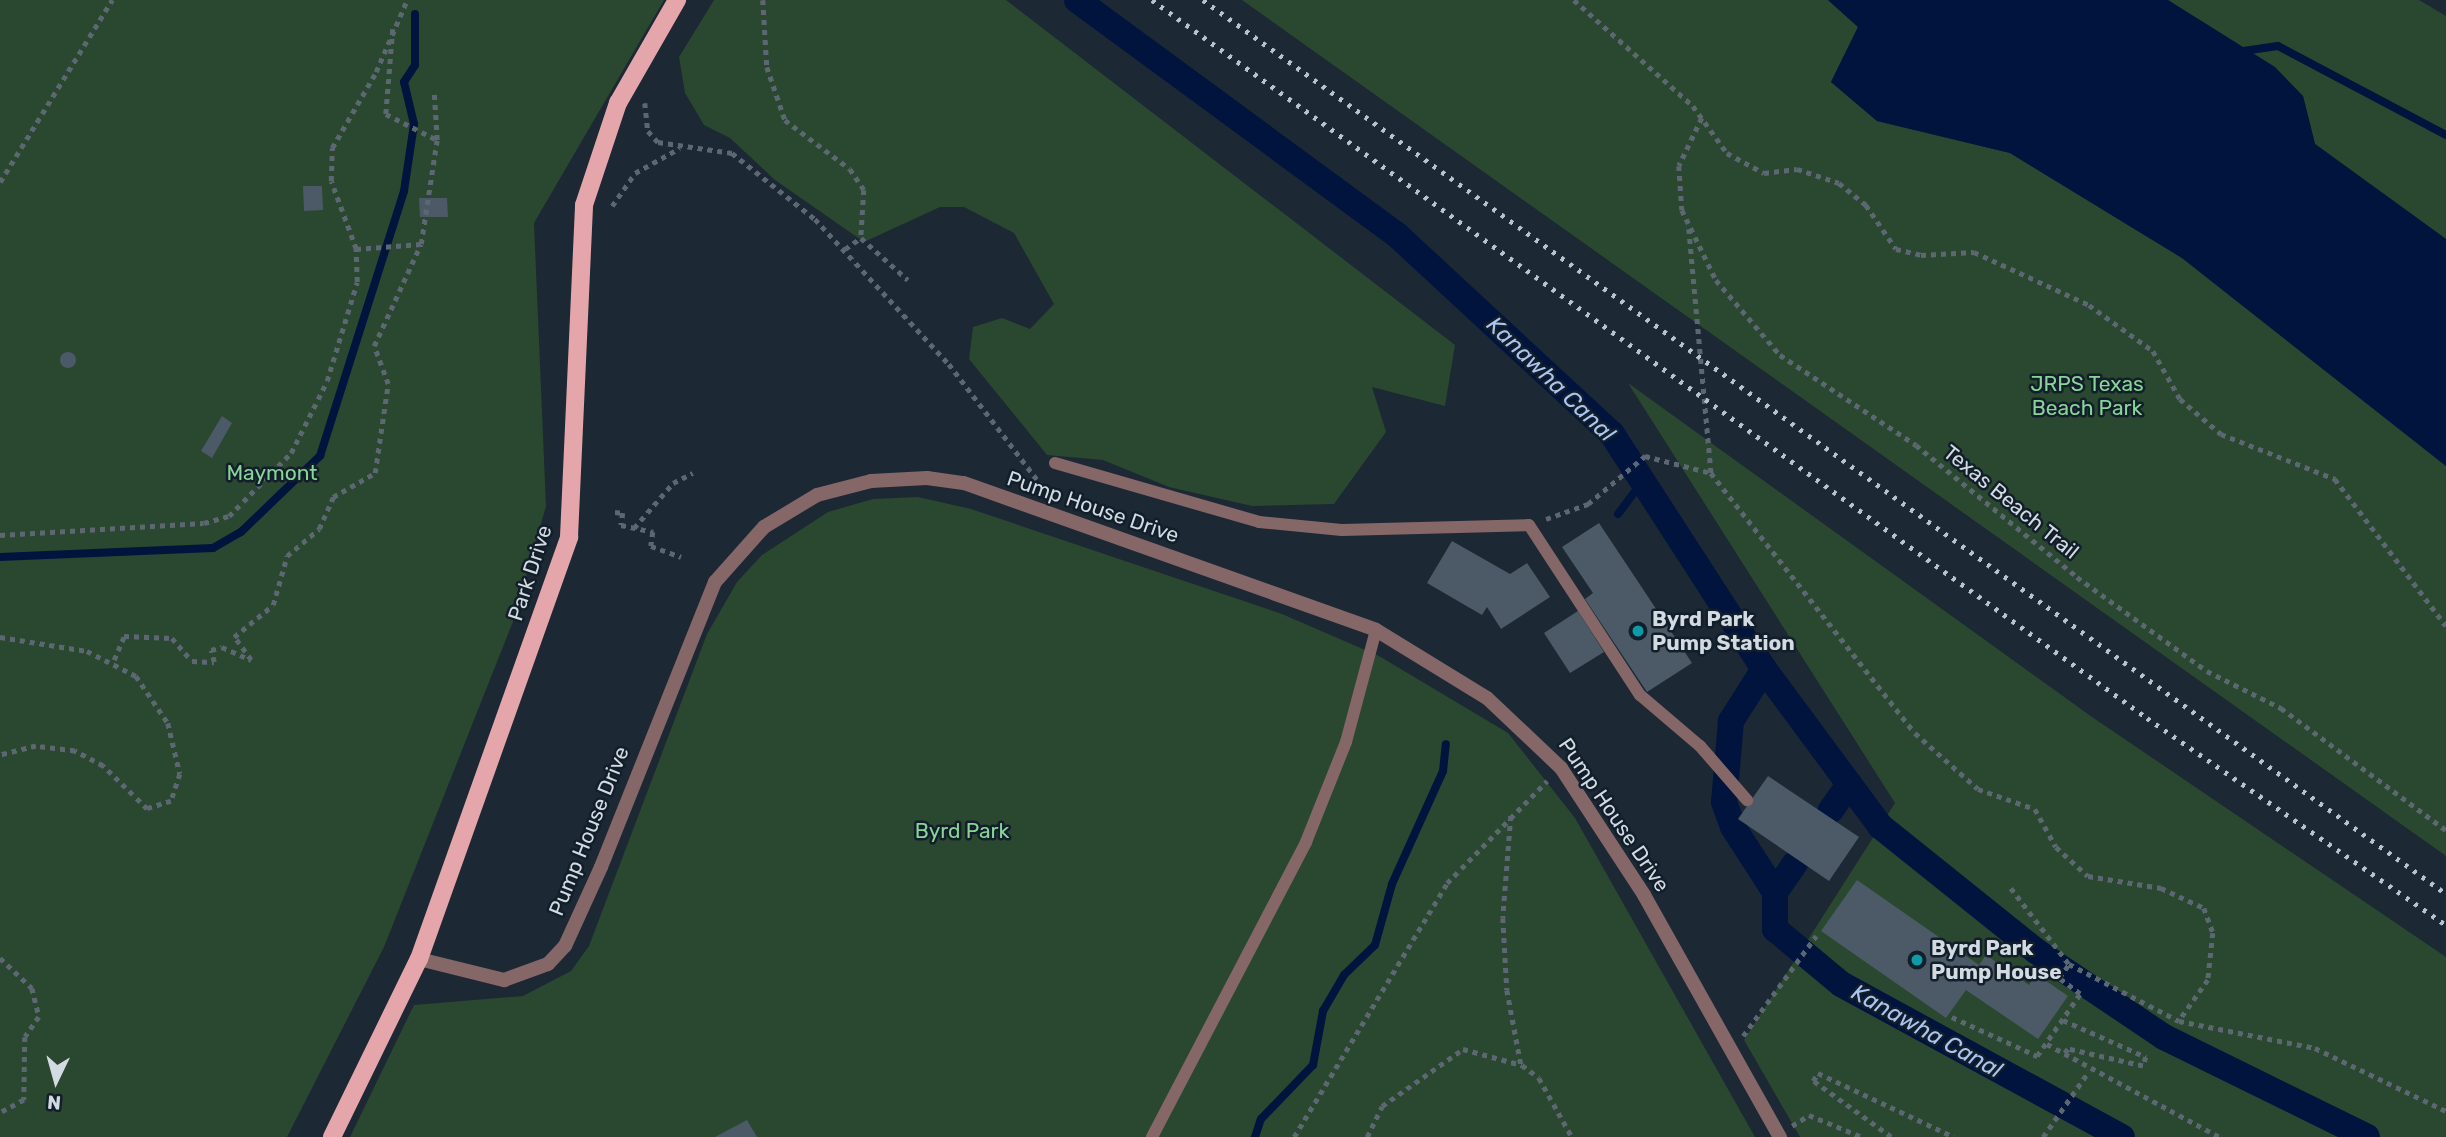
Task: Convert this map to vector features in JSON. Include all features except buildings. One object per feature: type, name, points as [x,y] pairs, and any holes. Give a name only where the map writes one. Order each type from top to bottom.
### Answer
[{"type":"main road","name":"Park Drive","points":[[332,1137],[419,959],[569,537],[580,240],[596,158],[641,54],[675,2]]},
{"type":"street","name":"Pump House Drive","points":[[419,959],[504,980],[548,964],[565,946],[696,619],[715,582],[764,527],[817,495],[897,478],[964,483],[1376,630],[1487,698],[1561,768],[1644,895],[1779,1136]]},
{"type":"lane","points":[[1055,463],[1259,522],[1342,530],[1529,525],[1640,695],[1700,746],[1747,800]]},
{"type":"lane","points":[[1152,1137],[1306,842],[1346,742],[1376,630]]},
{"type":"path","points":[[0,181],[112,0]]},
{"type":"path","points":[[0,536],[204,523],[229,516],[255,495],[310,425],[351,309],[356,249],[338,211],[332,148],[376,72],[394,21],[407,0]]},
{"type":"path","points":[[763,0],[767,67],[785,120],[850,169],[864,190],[861,238]]},
{"type":"path","points":[[1574,0],[1633,46],[1702,117],[1727,153],[1763,173],[1797,169],[1839,183],[1866,205],[1896,249],[1921,256],[1974,253],[2089,304],[2153,351],[2180,399],[2221,434],[2335,479],[2446,626]]},
{"type":"path","points":[[394,21],[386,114],[437,140]]},
{"type":"path","points":[[114,660],[124,636],[172,638],[192,661],[214,662],[212,650],[222,647],[250,660],[234,637],[273,605],[287,556],[319,529],[333,497],[375,473],[388,384],[374,346],[421,244],[437,140],[435,92]]},
{"type":"path","points":[[645,103],[648,131],[666,147],[708,145],[732,153],[845,249],[949,364],[1069,521]]},
{"type":"path","name":"Texas Beach Trail","points":[[1702,117],[1679,166],[1688,225],[1716,280],[1780,355],[1916,445],[2077,577],[2207,671],[2281,708],[2446,830]]},
{"type":"path","points":[[612,206],[635,173],[684,146]]},
{"type":"path","points":[[1688,225],[1711,473],[1915,733],[1978,789],[2035,809],[2056,847],[2088,876],[2161,888],[2204,908],[2213,933],[2208,980],[2179,1021]]},
{"type":"path","points":[[845,249],[861,238]]},
{"type":"path","points":[[861,238],[908,280]]},
{"type":"path","points":[[356,249],[421,244]]},
{"type":"path","points":[[1529,525],[1588,504],[1645,456],[1711,473]]},
{"type":"path","points":[[634,528],[673,484],[693,473]]},
{"type":"path","points":[[614,512],[623,513],[621,525],[653,532],[651,546],[681,557]]},
{"type":"path","points":[[0,637],[114,660],[136,676],[168,723],[180,774],[164,807],[141,806],[103,766],[66,748],[36,746],[0,755]]},
{"type":"path","points":[[1294,1137],[1447,883],[1561,768]]},
{"type":"path","points":[[1511,816],[1503,918],[1507,990],[1521,1065]]},
{"type":"path","points":[[2011,888],[2069,964],[2179,1021],[2315,1048],[2446,1111]]},
{"type":"path","points":[[1751,1031],[1816,936]]},
{"type":"path","points":[[0,958],[32,988],[39,1014],[25,1037],[24,1100],[0,1112]]},
{"type":"path","points":[[1952,1017],[2037,1055],[2080,994],[2059,978],[2069,964]]},
{"type":"path","points":[[2063,1020],[2146,1057],[2143,1066],[2068,1049],[2063,1056]]},
{"type":"path","points":[[2047,1044],[2089,1071],[2220,1137]]},
{"type":"path","points":[[1367,1137],[1382,1106],[1463,1049],[1521,1065],[1539,1078],[1572,1137]]},
{"type":"path","points":[[2043,1137],[2089,1071]]},
{"type":"path","points":[[1891,1137],[1813,1081],[1818,1073],[1954,1137]]},
{"type":"path","points":[[1779,1136],[1809,1115],[1862,1137]]},
{"type":"green space","name":"Maymont","points":[[0,0],[664,0],[534,223],[546,506],[514,619],[384,947],[287,1137],[0,1137]]},
{"type":"green space","points":[[714,0],[1006,0],[1455,345],[1445,406],[1372,387],[1386,432],[1334,504],[1252,506],[1169,487],[1103,460],[1047,455],[969,359],[973,327],[1002,318],[1030,329],[1054,304],[1014,233],[964,207],[940,207],[864,242],[775,180],[730,138],[704,125],[685,93],[679,57]]},
{"type":"green space","name":"JRPS Texas Beach Park","points":[[1242,0],[1828,0],[1858,27],[1831,82],[1877,121],[2010,153],[2182,258],[2446,466],[2446,856]]},
{"type":"green space","points":[[2168,0],[2419,0],[2446,16],[2446,239],[2315,144],[2303,96]]},
{"type":"green space","points":[[1628,383],[2092,717],[2446,957],[2446,1137],[1800,1137],[1744,1040],[1895,803]]},
{"type":"green space","name":"Byrd Park","points":[[918,497],[971,509],[1282,614],[1379,656],[1508,733],[1575,818],[1755,1137],[350,1137],[414,1005],[523,996],[571,971],[589,946],[707,634],[737,582],[762,555],[828,512],[873,499]]},
{"type":"water","points":[[1828,0],[2168,0],[2275,67],[2303,96],[2315,144],[2446,239],[2446,466],[2182,258],[2010,153],[1877,121],[1831,82],[1858,27]]},
{"type":"waterway","name":"Kanawha Canal","points":[[1077,0],[1397,235],[1612,434],[1764,669],[1731,721],[1724,802],[1733,827],[1775,892],[1775,929],[1841,984],[2122,1137]]},
{"type":"waterway","points":[[0,557],[213,548],[241,532],[320,456],[404,191],[414,124],[404,82],[415,65],[415,14]]},
{"type":"waterway","points":[[2237,52],[2278,46],[2446,135]]},
{"type":"waterway","points":[[1618,514],[1643,481]]},
{"type":"waterway","points":[[1764,669],[1880,826],[2036,951],[2164,1037],[2367,1137]]},
{"type":"waterway","points":[[1255,1137],[1261,1119],[1313,1065],[1323,1011],[1344,975],[1375,945],[1392,884],[1443,771],[1446,744]]},
{"type":"waterway","name":"Kanawha Canal","points":[[1831,810],[1849,784]]},
{"type":"waterway","name":"Kanawha Canal","points":[[1775,892],[1795,863]]},
{"type":"railway","points":[[1152,0],[2147,718],[2446,925]]},
{"type":"railway","points":[[1203,0],[2446,894]]},
{"type":"place","name":"Byrd Park Pump Station","points":[[1638,631]]},
{"type":"place","name":"Byrd Park Pump House","points":[[1917,960]]}]
